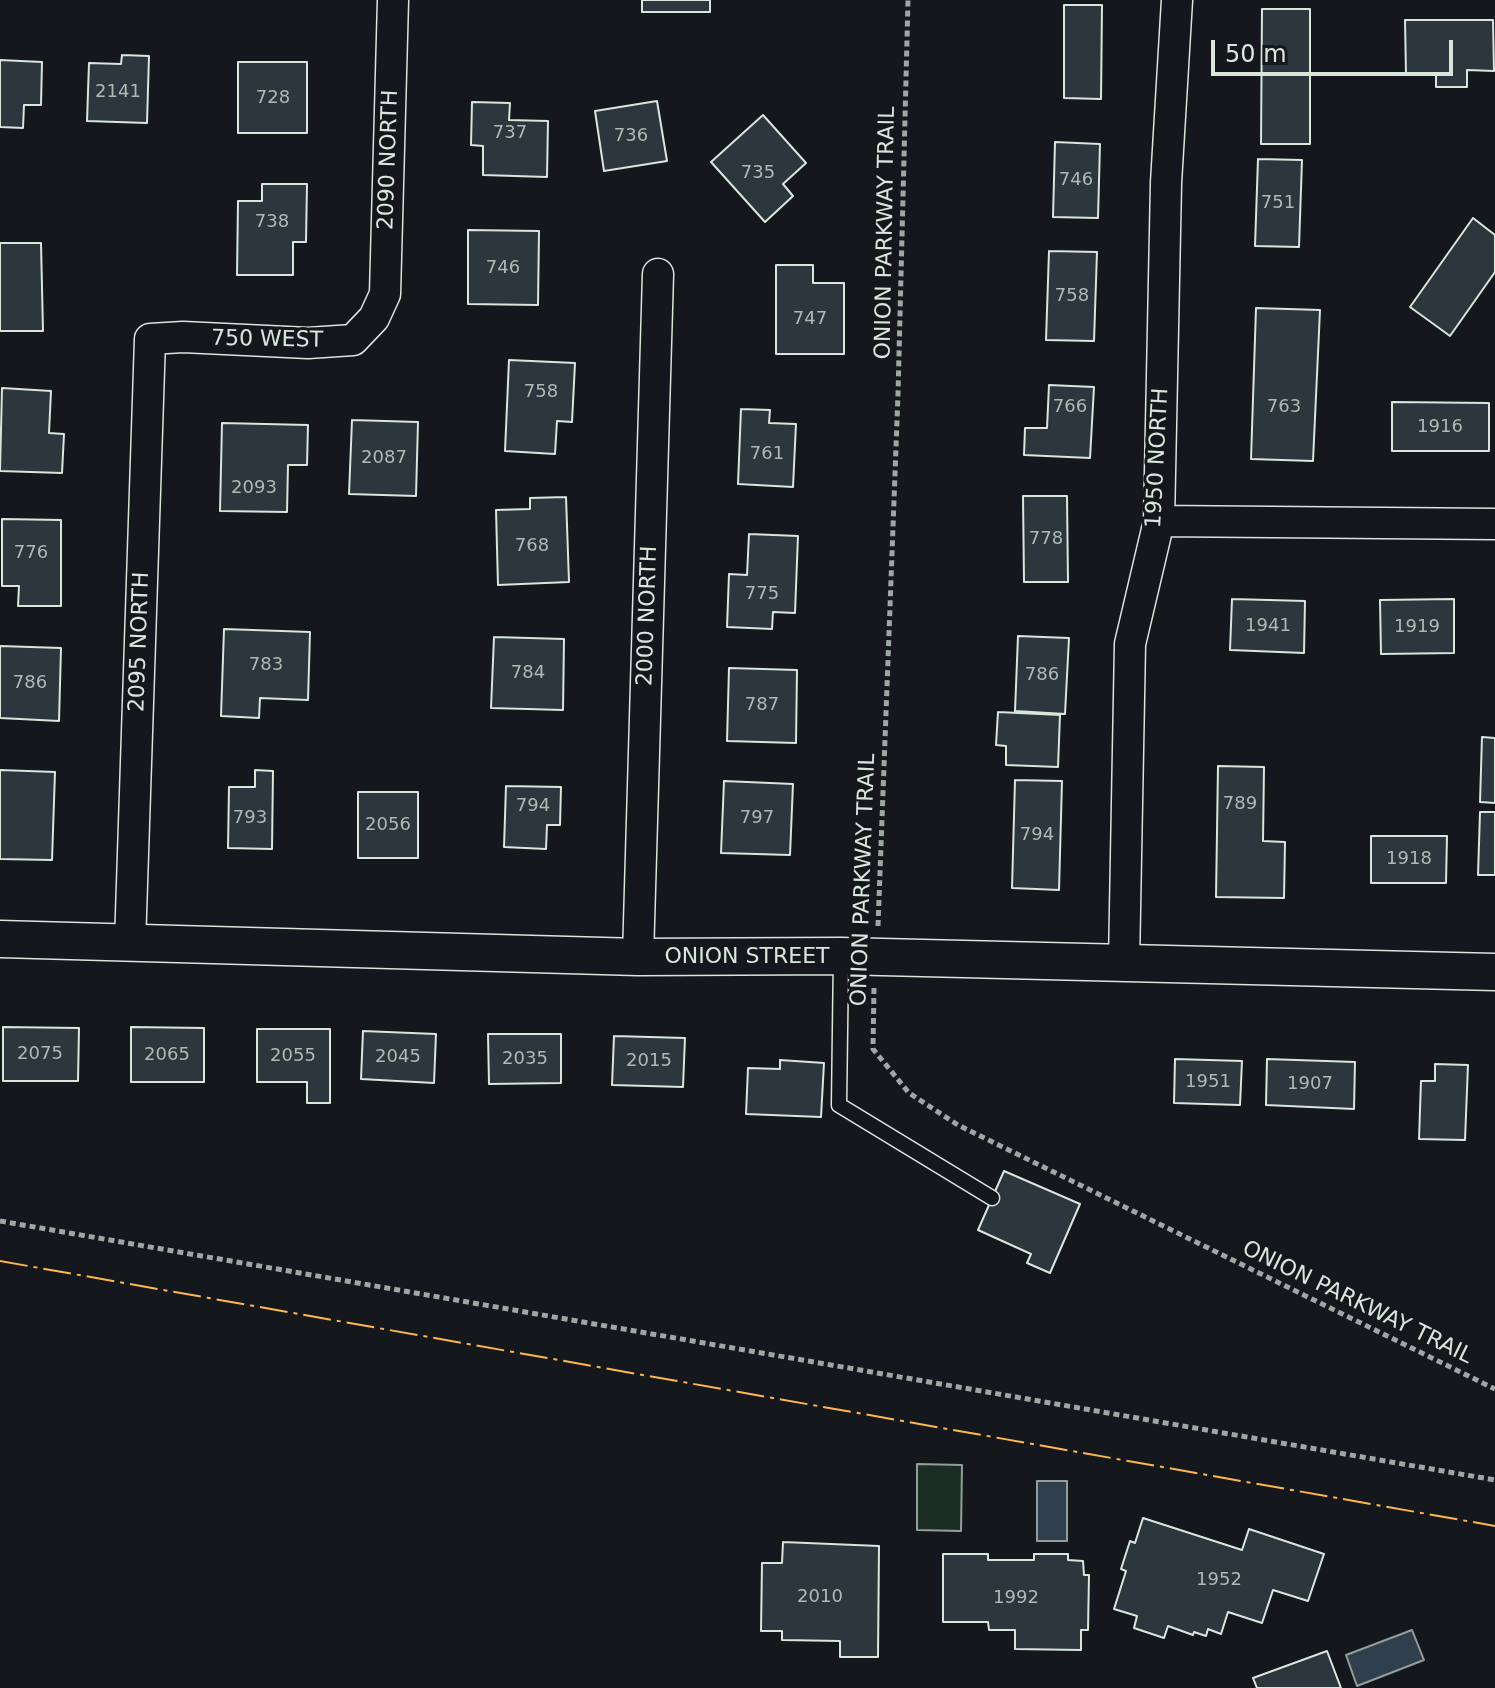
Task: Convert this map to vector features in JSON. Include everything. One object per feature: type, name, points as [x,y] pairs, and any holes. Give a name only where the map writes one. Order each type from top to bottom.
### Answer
[{"type":"street","name":"2090 NORTH","points":[[374,318],[385,294],[393,0]]},
{"type":"street","name":"1950 NORTH","points":[[1124,962],[1130,644],[1159,521],[1166,183],[1177,0]]},
{"type":"street","name":"2000 NORTH","points":[[638,957],[658,274]]},
{"type":"street","name":"750 WEST","points":[[150,339],[183,337],[308,343],[353,340],[374,318]]},
{"type":"street","name":"2095 NORTH","points":[[130,944],[150,339]]},
{"type":"street","points":[[1159,521],[1495,524]]},
{"type":"street","name":"ONION STREET","points":[[0,939],[638,957],[859,957],[1495,972]]},
{"type":"lane","points":[[859,957],[839,1105],[992,1198]]},
{"type":"path","name":"ONION PARKWAY TRAIL","points":[[908,0],[898,394],[859,957],[873,1049],[909,1093],[958,1125],[1495,1389]]},
{"type":"path","points":[[0,1221],[1495,1480]]},
{"type":"green space","points":[[917,1464],[962,1465],[961,1531],[917,1530]]},
{"type":"water","points":[[1037,1481],[1067,1481],[1067,1541],[1037,1541]]},
{"type":"water","points":[[1412,1630],[1424,1660],[1357,1686],[1346,1655]]},
{"type":"building","points":[[642,0],[710,0],[710,12],[642,12]]},
{"type":"building","points":[[1064,5],[1102,5],[1101,99],[1064,98]]},
{"type":"building","points":[[1262,9],[1310,9],[1310,144],[1261,144]]},
{"type":"building","points":[[1405,20],[1493,20],[1494,71],[1467,70],[1467,87],[1436,87],[1436,75],[1406,75]]},
{"type":"building","points":[[122,55],[149,56],[147,123],[87,121],[89,63],[121,64]]},
{"type":"building","points":[[0,60],[42,62],[41,105],[24,105],[23,128],[0,127]]},
{"type":"building","points":[[238,62],[307,62],[307,133],[238,133]]},
{"type":"building","points":[[657,101],[667,161],[604,171],[595,111]]},
{"type":"building","points":[[472,102],[510,103],[509,120],[548,121],[547,177],[483,175],[483,146],[471,145]]},
{"type":"building","points":[[763,115],[806,163],[783,184],[793,196],[765,222],[711,162]]},
{"type":"building","points":[[1055,142],[1100,144],[1098,218],[1053,217]]},
{"type":"building","points":[[1258,159],[1302,160],[1299,247],[1255,246]]},
{"type":"building","points":[[262,184],[307,184],[306,242],[293,242],[293,275],[237,275],[238,201],[262,201]]},
{"type":"building","points":[[1473,218],[1495,235],[1495,272],[1450,336],[1410,307]]},
{"type":"building","points":[[468,230],[539,231],[538,305],[468,304]]},
{"type":"building","points":[[0,243],[41,243],[43,331],[0,331]]},
{"type":"building","points":[[1049,251],[1097,252],[1094,341],[1046,340]]},
{"type":"building","points":[[776,265],[813,265],[813,283],[844,283],[844,354],[776,354]]},
{"type":"building","points":[[1256,308],[1320,310],[1313,461],[1251,459]]},
{"type":"building","points":[[509,360],[575,363],[572,422],[557,421],[555,454],[505,451]]},
{"type":"building","points":[[1049,385],[1094,387],[1090,458],[1024,455],[1025,428],[1047,428]]},
{"type":"building","points":[[2,388],[51,391],[49,433],[64,434],[62,473],[0,471]]},
{"type":"building","points":[[1392,402],[1489,403],[1489,451],[1392,451]]},
{"type":"building","points":[[741,409],[770,410],[769,423],[796,424],[793,487],[738,484]]},
{"type":"building","points":[[352,420],[418,422],[416,496],[349,494]]},
{"type":"building","points":[[222,423],[308,425],[307,465],[288,465],[287,512],[220,511]]},
{"type":"building","points":[[1023,496],[1067,496],[1068,582],[1024,582]]},
{"type":"building","points":[[566,497],[569,582],[498,585],[496,510],[530,509],[530,498]]},
{"type":"building","points":[[2,519],[61,520],[61,606],[18,606],[19,586],[2,586]]},
{"type":"building","points":[[749,534],[798,536],[795,613],[773,612],[772,629],[727,627],[729,574],[747,575]]},
{"type":"building","points":[[1232,599],[1305,601],[1304,653],[1230,650]]},
{"type":"building","points":[[1454,599],[1454,653],[1381,654],[1380,600]]},
{"type":"building","points":[[224,629],[310,632],[308,700],[260,698],[259,718],[221,716]]},
{"type":"building","points":[[1018,636],[1069,638],[1065,714],[1015,711]]},
{"type":"building","points":[[494,637],[564,639],[563,710],[491,708]]},
{"type":"building","points":[[0,646],[61,648],[59,721],[0,718]]},
{"type":"building","points":[[729,668],[797,670],[796,743],[727,741]]},
{"type":"building","points":[[998,712],[1060,715],[1058,767],[1006,765],[1006,746],[996,745]]},
{"type":"building","points":[[1482,737],[1495,738],[1495,803],[1480,802]]},
{"type":"building","points":[[1218,766],[1264,767],[1263,841],[1285,842],[1284,898],[1216,897]]},
{"type":"building","points":[[0,770],[55,772],[52,860],[0,859]]},
{"type":"building","points":[[255,770],[273,771],[272,849],[228,848],[229,787],[255,787]]},
{"type":"building","points":[[1015,780],[1062,781],[1059,890],[1012,888]]},
{"type":"building","points":[[724,781],[793,784],[790,855],[721,853]]},
{"type":"building","points":[[506,786],[561,787],[560,825],[547,825],[546,849],[504,847]]},
{"type":"building","points":[[358,792],[418,792],[418,858],[358,858]]},
{"type":"building","points":[[1480,812],[1495,812],[1495,875],[1478,875]]},
{"type":"building","points":[[1371,836],[1447,836],[1446,883],[1371,883]]},
{"type":"building","points":[[3,1027],[79,1028],[78,1081],[3,1081]]},
{"type":"building","points":[[131,1027],[204,1028],[204,1082],[131,1082]]},
{"type":"building","points":[[257,1029],[330,1029],[330,1103],[307,1103],[307,1082],[257,1082]]},
{"type":"building","points":[[363,1031],[436,1034],[434,1083],[361,1079]]},
{"type":"building","points":[[488,1034],[561,1034],[561,1083],[489,1084]]},
{"type":"building","points":[[614,1036],[685,1038],[683,1087],[612,1085]]},
{"type":"building","points":[[1175,1059],[1242,1061],[1240,1105],[1174,1103]]},
{"type":"building","points":[[1267,1059],[1355,1062],[1354,1109],[1266,1105]]},
{"type":"building","points":[[780,1060],[824,1063],[821,1117],[746,1114],[748,1068],[780,1069]]},
{"type":"building","points":[[1435,1064],[1468,1065],[1465,1140],[1419,1139],[1421,1081],[1435,1081]]},
{"type":"building","points":[[1004,1171],[1080,1204],[1050,1273],[1027,1263],[1031,1254],[978,1230]]},
{"type":"building","points":[[1143,1518],[1242,1550],[1249,1529],[1324,1554],[1308,1601],[1273,1590],[1262,1623],[1228,1612],[1221,1634],[1208,1629],[1206,1636],[1194,1632],[1193,1635],[1168,1626],[1164,1638],[1134,1628],[1137,1616],[1114,1609],[1126,1571],[1121,1569],[1130,1541],[1135,1543]]},
{"type":"building","points":[[783,1542],[879,1546],[878,1657],[840,1657],[840,1641],[782,1640],[782,1631],[761,1631],[762,1563],[782,1563]]},
{"type":"building","points":[[943,1554],[988,1554],[988,1560],[1034,1560],[1034,1554],[1068,1554],[1068,1560],[1083,1561],[1084,1575],[1089,1575],[1088,1630],[1081,1630],[1081,1650],[1015,1649],[1015,1630],[989,1630],[988,1622],[943,1622]]},
{"type":"building","points":[[1327,1651],[1341,1688],[1257,1688],[1253,1678]]},
{"type":"power","points":[[0,1261],[1495,1526]]}]
